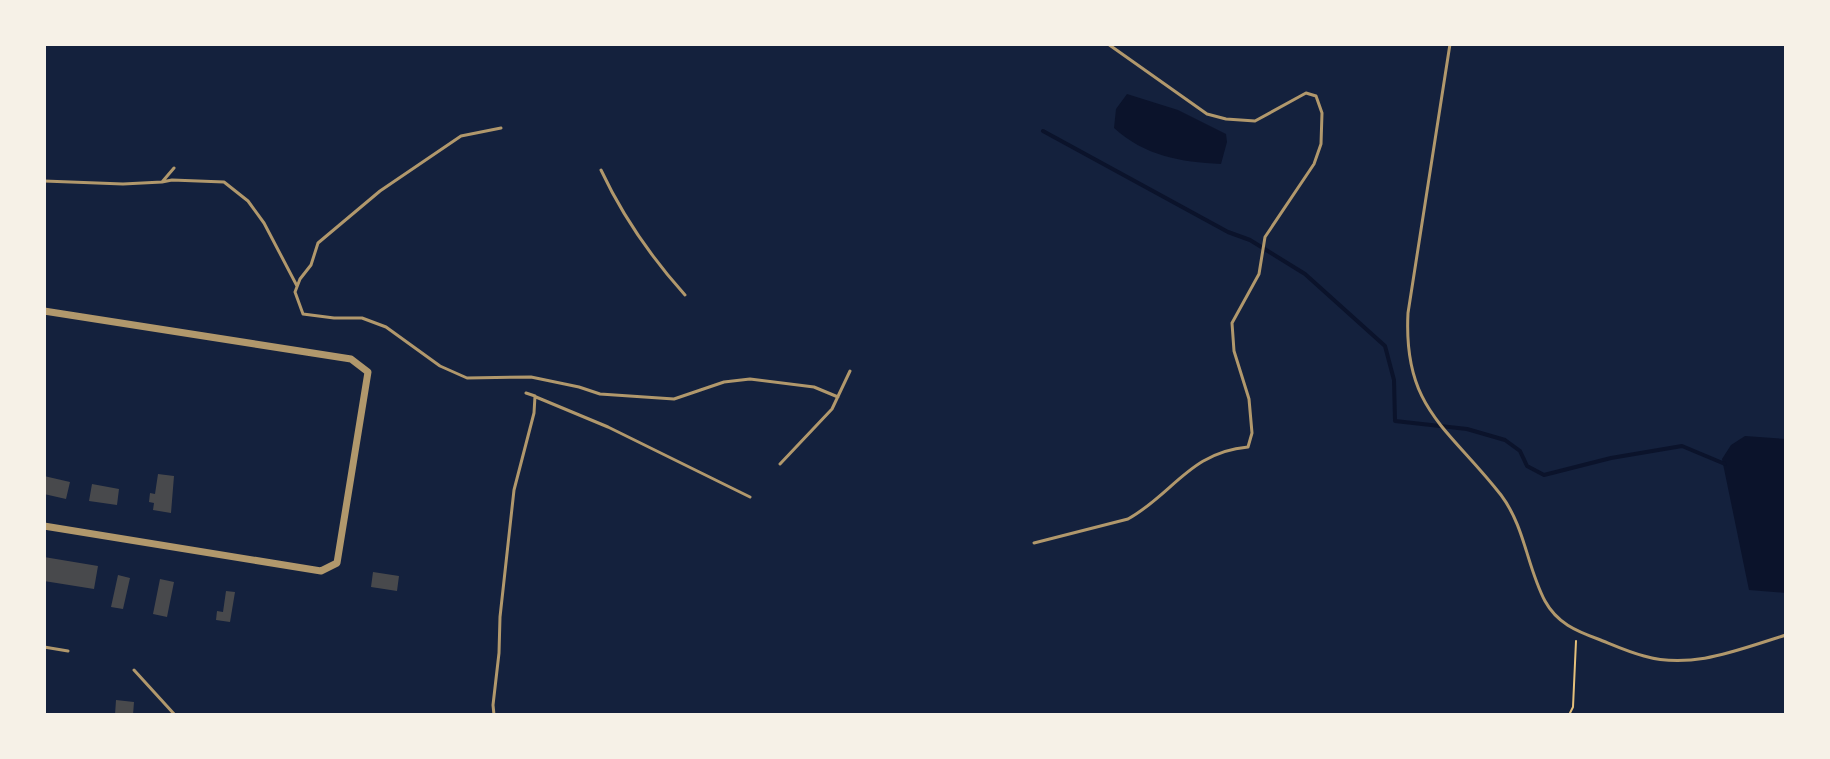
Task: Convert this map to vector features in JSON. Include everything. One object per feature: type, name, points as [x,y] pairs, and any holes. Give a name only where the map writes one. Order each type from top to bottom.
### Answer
[{"type":"street","points":[[44,311],[351,359],[368,372],[337,563],[321,571],[44,526]]},
{"type":"lane","points":[[1034,543],[1128,519],[1203,459],[1248,447],[1252,433],[1249,399],[1234,351],[1232,323],[1259,274],[1265,237],[1314,164],[1321,144],[1322,113],[1316,96],[1306,93],[1255,121],[1207,114],[1108,44]]},
{"type":"lane","points":[[1450,44],[1435,155],[1411,286],[1407,336],[1415,384],[1435,419],[1511,511],[1545,600],[1554,615],[1577,631],[1645,657],[1686,661],[1712,657],[1786,635]]},
{"type":"lane","points":[[501,128],[461,136],[380,191],[318,243],[311,265],[295,292],[303,314],[362,318],[386,327],[440,366],[467,378],[531,377],[600,394],[674,399],[724,382],[750,379],[814,387],[838,397]]},
{"type":"lane","points":[[162,182],[174,168]]},
{"type":"lane","points":[[601,170],[620,210],[643,245],[685,295]]},
{"type":"lane","points":[[44,181],[123,184],[172,180],[224,182],[248,201],[264,223],[297,286]]},
{"type":"lane","points":[[780,464],[832,409],[850,371]]},
{"type":"lane","points":[[526,393],[608,427],[750,497]]},
{"type":"lane","points":[[494,715],[500,617],[514,490],[534,413],[535,396]]},
{"type":"lane","points":[[44,647],[68,651]]},
{"type":"lane","points":[[134,670],[175,715]]},
{"type":"path","points":[[1569,715],[1573,707],[1577,631]]},
{"type":"water","points":[[1127,94],[1178,110],[1226,134],[1221,164],[1164,156],[1126,138],[1114,128],[1116,109]]},
{"type":"water","points":[[1745,436],[1786,439],[1786,593],[1749,590],[1722,459],[1731,445]]},
{"type":"building","points":[[158,474],[174,476],[171,513],[153,510],[154,503],[149,502],[150,493],[155,494]]},
{"type":"building","points":[[44,476],[70,482],[66,499],[44,494]]},
{"type":"building","points":[[92,484],[119,489],[117,505],[89,501]]},
{"type":"building","points":[[44,557],[98,566],[94,589],[44,581]]},
{"type":"building","points":[[373,572],[399,576],[397,591],[371,587]]},
{"type":"building","points":[[118,575],[130,578],[123,609],[111,607]]},
{"type":"building","points":[[160,579],[174,582],[167,617],[153,614]]},
{"type":"building","points":[[226,591],[235,592],[230,622],[216,620],[217,611],[223,612]]},
{"type":"building","points":[[116,700],[134,702],[133,715],[115,715]]},
{"type":"waterway","points":[[1043,131],[1228,232],[1250,240],[1305,274],[1385,346],[1394,380],[1395,421],[1467,429],[1505,440],[1520,451],[1527,466],[1544,475],[1611,458],[1682,446],[1725,464]]}]
